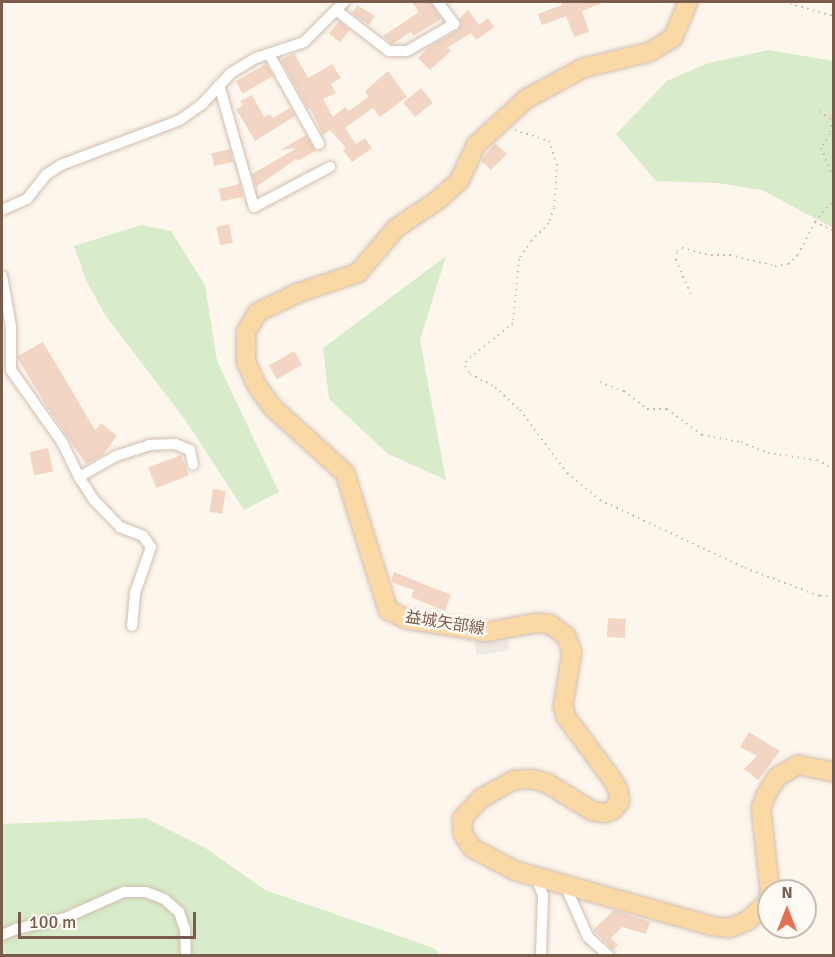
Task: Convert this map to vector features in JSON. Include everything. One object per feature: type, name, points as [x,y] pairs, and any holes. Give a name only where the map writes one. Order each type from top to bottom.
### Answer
[{"type":"main road","name":"益城矢部線","points":[[688,2],[673,38],[650,52],[609,60],[553,82],[526,99],[476,145],[459,181],[438,201],[396,228],[358,273],[298,293],[258,312],[246,332],[246,362],[257,386],[272,407],[345,473],[353,506],[388,610],[406,619],[486,632],[536,623],[550,624],[566,636],[572,652],[563,706],[566,717],[609,774],[618,790],[620,801],[614,809],[606,813],[592,811],[547,783],[532,778],[514,780],[481,798],[462,819],[463,834],[472,848],[494,861],[536,877],[712,926],[729,928],[747,921],[757,912]]},
{"type":"main road","name":"益城矢部線","points":[[769,879],[761,808],[767,793],[777,777],[798,765],[834,772]]},
{"type":"street","points":[[2,210],[27,199],[46,175],[61,165],[180,120],[203,103],[231,73],[269,54],[304,42],[340,6],[388,51],[407,51],[454,24],[438,2]]},
{"type":"street","points":[[269,54],[320,144]]},
{"type":"street","points":[[219,85],[254,207],[330,167]]},
{"type":"street","points":[[2,276],[12,327],[12,370],[62,442],[79,477],[94,500],[120,527],[143,536],[151,547],[135,593],[132,626]]},
{"type":"street","points":[[79,477],[116,456],[149,445],[175,444],[190,450],[193,465]]},
{"type":"street","points":[[536,877],[543,895],[541,956]]},
{"type":"street","points":[[565,885],[588,937],[609,956]]},
{"type":"street","points":[[2,935],[16,929],[65,918],[124,892],[147,892],[164,899],[179,912],[185,929],[186,956]]},
{"type":"path","points":[[784,2],[834,16]]},
{"type":"path","points":[[819,112],[832,119],[830,134],[821,148],[834,179]]},
{"type":"path","points":[[498,125],[549,141],[557,164],[554,208],[549,223],[531,241],[519,259],[513,323],[466,361],[465,366],[470,374],[495,387],[520,410],[567,473],[600,501],[745,568],[820,596],[834,597]]},
{"type":"path","points":[[691,294],[676,260],[677,251],[681,248],[775,266],[788,264],[798,255],[814,222],[834,199]]},
{"type":"path","points":[[814,222],[834,231]]},
{"type":"path","points":[[600,382],[624,391],[647,409],[668,409],[702,435],[741,442],[768,453],[817,460],[834,470]]},
{"type":"shaded area","points":[[508,637],[510,650],[476,655],[474,642]]},
{"type":"green space","points":[[769,50],[833,61],[833,228],[762,190],[718,183],[656,181],[616,134],[667,81],[708,63]]},
{"type":"green space","points":[[141,225],[171,231],[205,285],[217,361],[279,492],[244,510],[186,421],[105,315],[86,280],[74,246]]},
{"type":"green space","points":[[446,256],[420,340],[446,480],[388,454],[329,399],[323,348]]},
{"type":"green space","points":[[145,818],[207,849],[265,890],[434,948],[440,955],[2,955],[2,824]]},
{"type":"building","points":[[412,2],[431,2],[441,19],[413,36],[411,32],[392,44],[383,36],[419,12]]},
{"type":"building","points":[[561,2],[605,2],[582,11],[589,32],[574,37],[566,16],[542,25],[538,14],[562,5]]},
{"type":"building","points":[[357,5],[375,16],[369,25],[352,13]]},
{"type":"building","points":[[468,10],[479,25],[488,18],[494,27],[476,40],[471,33],[448,47],[451,51],[430,70],[418,58],[430,46],[458,30],[461,24],[459,19]]},
{"type":"building","points":[[339,21],[350,30],[340,42],[329,33]]},
{"type":"building","points":[[294,53],[308,78],[332,64],[341,78],[331,84],[336,93],[323,99],[333,117],[345,107],[349,111],[368,97],[365,91],[388,71],[407,97],[380,117],[373,108],[345,128],[356,144],[365,138],[372,148],[352,162],[343,150],[346,148],[330,130],[323,135],[310,108],[308,109],[281,60]]},
{"type":"building","points":[[266,64],[273,76],[243,94],[236,82]]},
{"type":"building","points":[[421,88],[433,103],[415,117],[403,102]]},
{"type":"building","points":[[252,95],[264,117],[270,114],[273,118],[290,108],[295,116],[255,141],[236,109],[243,106],[240,101]]},
{"type":"building","points":[[306,135],[316,151],[297,161],[296,159],[256,187],[252,174],[297,148],[280,150]]},
{"type":"building","points":[[495,143],[507,154],[491,170],[481,161]]},
{"type":"building","points":[[230,149],[233,162],[214,166],[211,153]]},
{"type":"building","points":[[240,184],[243,197],[221,202],[219,189]]},
{"type":"building","points":[[229,224],[233,243],[220,245],[216,227]]},
{"type":"building","points":[[43,342],[95,430],[101,423],[117,436],[103,455],[86,464],[18,359],[18,356]]},
{"type":"building","points":[[294,351],[302,365],[277,379],[269,366]]},
{"type":"building","points":[[48,448],[53,471],[34,475],[29,452]]},
{"type":"building","points":[[181,455],[189,476],[156,488],[148,468]]},
{"type":"building","points":[[213,489],[226,491],[222,514],[209,512]]},
{"type":"building","points":[[394,572],[451,595],[445,611],[411,597],[414,590],[391,582]]},
{"type":"building","points":[[608,618],[626,619],[625,638],[607,637]]},
{"type":"building","points":[[749,732],[780,751],[758,780],[744,769],[757,756],[740,747]]},
{"type":"building","points":[[614,910],[650,922],[646,934],[622,927],[611,938],[618,945],[613,950],[593,930]]}]
